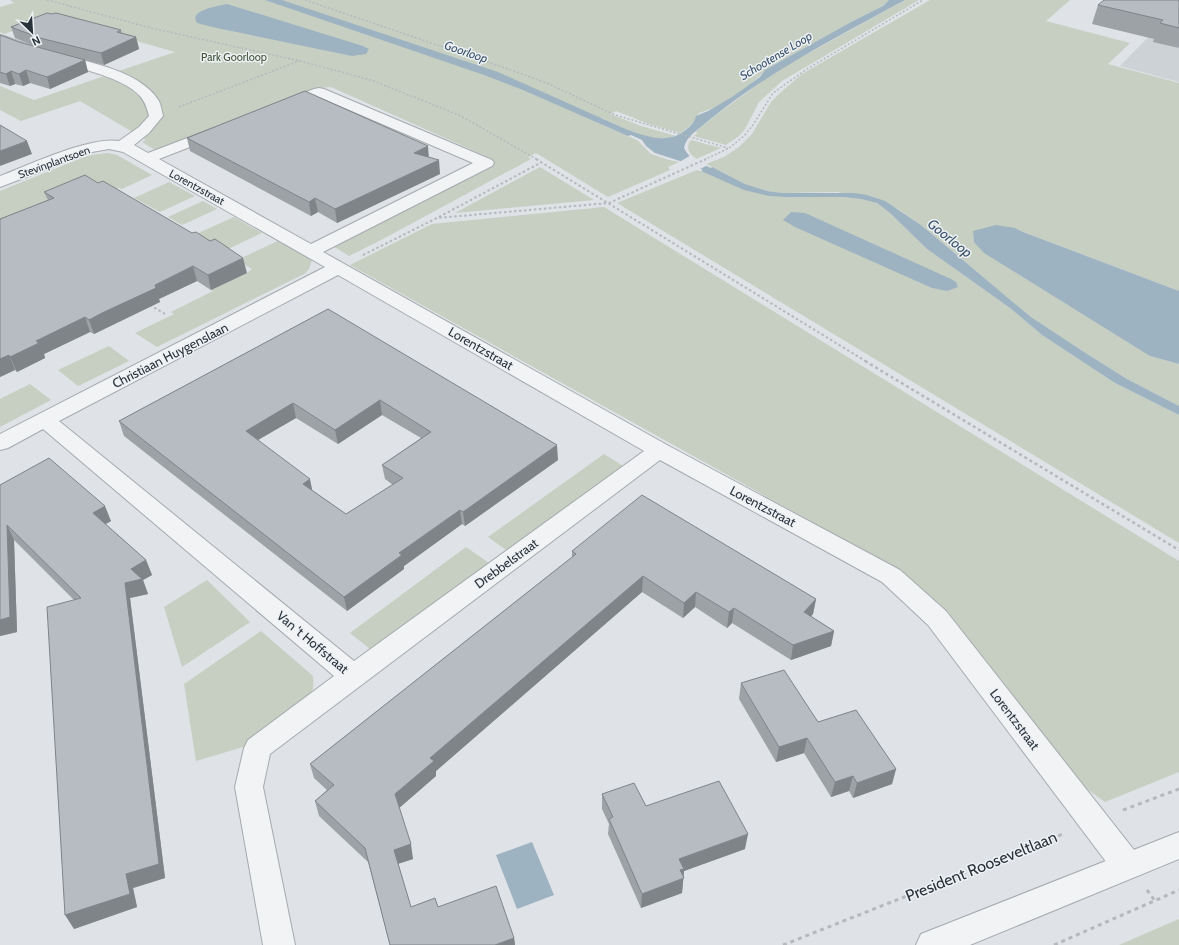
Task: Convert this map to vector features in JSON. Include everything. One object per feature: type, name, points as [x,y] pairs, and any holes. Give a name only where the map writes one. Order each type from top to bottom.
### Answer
[{"type":"street","points":[[0,39],[55,58],[118,76],[140,88],[149,97],[156,108],[156,116],[144,130],[115,145]]},
{"type":"street","points":[[269,111],[319,92],[486,163],[311,250]]},
{"type":"street","name":"Lorentzstraat","points":[[146,159],[233,125]]},
{"type":"street","name":"Lorentzstraat","points":[[115,145],[128,148],[311,250],[659,450],[891,576],[937,618],[1093,822],[1128,865]]},
{"type":"street","name":"Stevinplantsoen","points":[[0,182],[88,148],[115,145]]},
{"type":"street","name":"Christiaan Huygenslaan","points":[[0,443],[339,267]]},
{"type":"street","name":"Van 't Hoffstraat","points":[[45,420],[353,676],[258,748],[249,787],[279,945]]},
{"type":"street","name":"Drebbelstraat","points":[[353,676],[659,450]]},
{"type":"street","points":[[932,945],[1179,845]]},
{"type":"path","points":[[305,0],[514,71],[549,84],[615,115],[729,148]]},
{"type":"path","points":[[437,218],[609,203],[676,173],[729,148],[744,136],[753,125],[773,93],[778,89],[807,69],[923,0]]},
{"type":"path","points":[[156,116],[300,61]]},
{"type":"path","points":[[339,267],[437,218],[542,162]]},
{"type":"path","points":[[609,203],[949,412],[1179,550]]},
{"type":"path","points":[[146,302],[165,314]]},
{"type":"path","name":"President Rooseveltlaan","points":[[783,945],[1179,789]]},
{"type":"path","points":[[1054,945],[1179,890]]},
{"type":"shaded area","points":[[1179,8],[1179,82],[1120,66],[1167,18]]},
{"type":"green space","name":"Park Goorloop","points":[[10,0],[889,0],[883,6],[765,70],[752,83],[735,96],[699,113],[693,123],[681,133],[649,124],[616,111],[610,114],[641,126],[676,136],[657,138],[638,134],[602,118],[596,122],[637,140],[651,154],[679,162],[668,167],[670,170],[608,197],[536,153],[528,157],[531,159],[349,256],[333,246],[492,167],[492,159],[331,87],[318,88],[157,151],[142,142],[146,140],[80,101],[21,121],[0,110],[0,86],[34,100],[175,52],[53,17],[4,34],[0,32],[0,7],[14,3]]},
{"type":"green space","points":[[905,0],[919,0],[782,81],[759,102],[745,129],[739,136],[726,145],[694,136],[698,133],[695,132],[716,115],[773,73]]},
{"type":"green space","points":[[930,0],[1070,0],[1046,21],[1130,43],[1108,64],[1179,83],[1179,291],[1015,228],[1150,356],[1179,364],[1179,406],[1127,379],[1031,317],[921,225],[898,209],[838,192],[782,193],[767,191],[745,184],[706,164],[724,157],[739,147],[752,134],[771,102],[802,74]]},
{"type":"green space","points":[[691,140],[721,148],[696,159],[691,155],[688,148]]},
{"type":"green space","points":[[107,153],[117,155],[152,175],[122,189],[119,188],[100,195],[0,222],[0,191],[84,157]]},
{"type":"green space","points":[[540,167],[594,200],[455,213]]},
{"type":"green space","points":[[697,170],[786,197],[843,197],[877,203],[890,213],[927,249],[1010,308],[1042,335],[1115,383],[1179,415],[1179,543],[617,203]]},
{"type":"green space","points":[[169,182],[195,196],[160,212],[134,198]]},
{"type":"green space","points":[[203,201],[217,209],[182,225],[168,217]]},
{"type":"green space","points":[[604,207],[1179,561],[1179,772],[1105,802],[1087,789],[954,623],[866,552],[350,265],[432,224]]},
{"type":"green space","points":[[234,217],[262,233],[224,251],[196,234]]},
{"type":"green space","points":[[278,241],[310,257],[312,260],[309,269],[304,274],[157,347],[135,333],[174,314],[171,312],[213,291],[211,290],[247,273],[252,269],[237,260]]},
{"type":"green space","points":[[109,346],[129,361],[78,386],[58,370]]},
{"type":"green space","points":[[30,384],[51,400],[0,427],[0,399]]},
{"type":"green space","points":[[604,454],[625,467],[509,552],[488,537]]},
{"type":"green space","points":[[466,547],[492,565],[375,653],[350,633]]},
{"type":"green space","points":[[207,580],[250,622],[182,667],[164,607]]},
{"type":"green space","points":[[261,631],[313,676],[311,696],[307,702],[243,747],[196,761],[184,684]]},
{"type":"green space","points":[[1179,919],[1179,945],[1119,945]]},
{"type":"water","points":[[265,0],[282,0],[498,72],[628,130],[651,137],[666,138],[681,133],[692,124],[696,116],[732,97],[760,77],[765,70],[883,6],[889,0],[905,0],[804,56],[731,103],[693,133],[685,144],[684,148],[686,152],[695,160],[711,168],[712,167],[745,184],[767,191],[782,193],[854,193],[867,195],[885,201],[921,225],[1031,317],[1127,379],[1179,406],[1179,415],[1115,383],[1042,335],[1010,308],[927,249],[890,213],[877,203],[843,197],[769,196],[744,190],[701,171],[703,170],[655,153],[646,146],[642,140],[631,135],[628,136],[523,90],[484,75]]},
{"type":"water","points":[[227,4],[369,49],[366,54],[352,56],[197,23],[195,19],[200,12],[212,7]]},
{"type":"water","points":[[791,212],[805,213],[951,279],[956,282],[958,287],[947,291],[932,288],[795,227],[783,220]]},
{"type":"water","points":[[996,225],[1015,228],[1179,291],[1179,364],[1150,356],[984,253],[974,242],[973,231]]},
{"type":"water","points":[[532,842],[554,895],[517,909],[496,855]]},
{"type":"pier","points":[[691,155],[708,165],[698,170],[678,163]]},
{"type":"building","points":[[1104,0],[1179,0],[1179,28],[1160,23],[1163,20],[1098,5]]},
{"type":"building","points":[[47,13],[56,13],[121,30],[117,32],[136,37],[101,53],[40,38],[11,27]]},
{"type":"building","points":[[0,35],[19,42],[85,60],[47,77],[26,70],[19,74],[11,71],[6,74],[0,72]]},
{"type":"building","points":[[305,91],[428,146],[414,153],[439,160],[335,209],[315,198],[309,202],[187,138]]},
{"type":"building","points":[[0,125],[27,141],[0,151]]},
{"type":"building","points":[[85,175],[98,183],[103,181],[192,233],[196,232],[210,241],[215,239],[243,258],[208,275],[193,266],[155,285],[156,288],[89,320],[85,317],[36,341],[39,343],[10,357],[9,355],[0,359],[0,219],[54,198],[44,192]]},
{"type":"building","points":[[328,309],[557,445],[463,512],[460,510],[399,553],[402,555],[344,597],[119,421]],"holes":[[[380,400],[431,432],[382,465],[403,478],[346,514],[303,484],[310,479],[246,431],[293,403],[335,430]]]},
{"type":"building","points":[[49,458],[105,506],[93,513],[146,560],[131,569],[142,579],[125,583],[159,864],[126,874],[130,894],[65,915],[47,607],[81,598],[7,525],[10,617],[0,620],[0,485]]},
{"type":"building","points":[[642,495],[816,599],[804,612],[834,631],[793,645],[734,608],[729,612],[696,592],[684,603],[643,576],[430,758],[434,761],[395,794],[411,844],[394,850],[411,907],[435,898],[438,907],[496,886],[514,938],[495,945],[390,945],[365,848],[315,801],[334,785],[310,764],[576,554],[572,551]]},
{"type":"building","points":[[784,670],[818,722],[856,710],[896,769],[857,783],[853,776],[835,782],[807,738],[779,747],[741,683]]},
{"type":"building","points":[[719,781],[748,834],[679,859],[684,869],[680,870],[684,878],[642,894],[609,819],[613,817],[602,794],[634,783],[646,806]]},
{"type":"water label","name":"Goorloop","points":[[466,52]]},
{"type":"water label","name":"Schootense Loop","points":[[776,56]]},
{"type":"water label","name":"Goorloop","points":[[950,238]]}]
